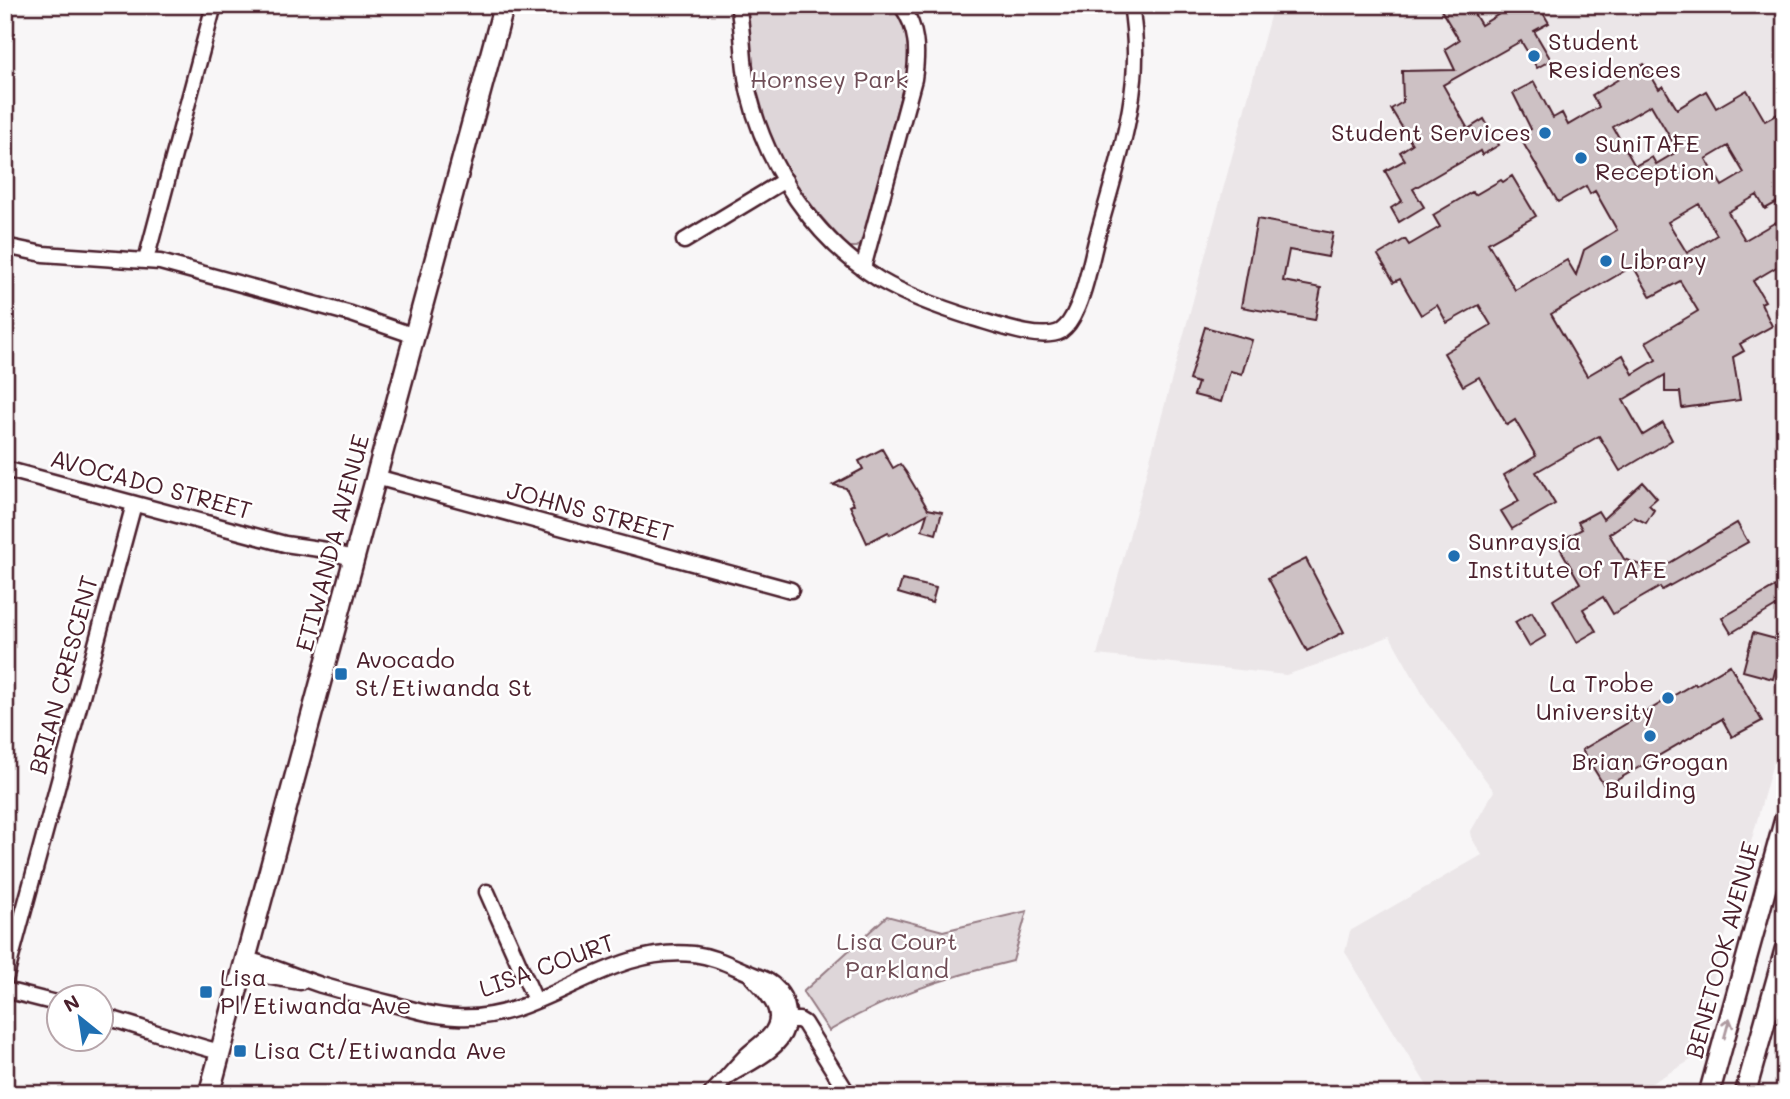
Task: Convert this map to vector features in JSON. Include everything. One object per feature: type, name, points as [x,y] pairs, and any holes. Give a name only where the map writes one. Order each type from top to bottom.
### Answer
[{"type":"street","points":[[146,260],[214,5]]},
{"type":"street","name":"ETIWANDA AVENUE","points":[[209,1094],[504,5]]},
{"type":"street","points":[[738,5],[743,64],[753,112],[772,158],[821,229],[863,268],[909,295],[977,319],[1041,335],[1061,331],[1078,307],[1125,136],[1134,76],[1135,38],[1131,5]]},
{"type":"street","points":[[863,268],[914,79],[917,39],[913,24],[901,5]]},
{"type":"street","points":[[684,242],[785,180]]},
{"type":"street","points":[[5,246],[43,254],[146,260],[416,332]]},
{"type":"street","name":"AVOCADO STREET","points":[[5,469],[285,544],[323,559],[353,564]]},
{"type":"street","name":"JOHNS STREET","points":[[376,477],[791,590]]},
{"type":"street","name":"BRIAN CRESCENT","points":[[5,980],[134,504]]},
{"type":"street","name":"BENETOOK AVENUE","points":[[1709,1094],[1784,826]]},
{"type":"street","points":[[487,892],[536,1000]]},
{"type":"street","points":[[1745,1094],[1785,950]]},
{"type":"street","name":"LISA COURT","points":[[244,966],[418,1011],[456,1017],[497,1013],[536,1000],[622,962],[660,953],[696,954],[715,958],[749,973],[774,1001],[784,1022]]},
{"type":"street","points":[[5,990],[46,1000]]},
{"type":"street","points":[[116,1020],[154,1030],[191,1045],[221,1048]]},
{"type":"street","points":[[711,1094],[784,1022],[811,1037],[848,1094]]},
{"type":"shaded area","name":"Sunraysia Institute of TAFE","points":[[1273,5],[1785,5],[1785,719],[1691,1060],[1633,1094],[1432,1094],[1345,952],[1350,931],[1482,855],[1472,839],[1471,831],[1494,791],[1427,702],[1390,636],[1286,675],[1097,655]]},
{"type":"green space","name":"Hornsey Park","points":[[745,5],[891,5],[905,27],[909,51],[908,68],[862,242],[857,247],[849,247],[814,209],[775,147],[758,101],[752,75]]},
{"type":"green space","name":"Lisa Court Parkland","points":[[1027,911],[1013,961],[918,989],[829,1031],[803,992],[887,916],[943,931]]},
{"type":"building","points":[[1438,5],[1469,5],[1481,25],[1514,5],[1557,5],[1543,13],[1549,23],[1534,31],[1551,60],[1537,68],[1521,41],[1443,85],[1468,129],[1484,119],[1499,145],[1482,155],[1480,151],[1413,189],[1424,207],[1399,222],[1391,208],[1402,201],[1385,171],[1405,160],[1400,152],[1412,144],[1391,109],[1403,102],[1402,71],[1455,70],[1445,49],[1459,40]]},
{"type":"building","points":[[1644,64],[1659,89],[1663,86],[1677,109],[1706,91],[1716,108],[1747,90],[1765,121],[1785,110],[1785,198],[1765,209],[1757,195],[1728,212],[1745,240],[1776,222],[1785,237],[1785,241],[1778,245],[1785,256],[1785,262],[1753,281],[1765,301],[1761,303],[1772,326],[1740,344],[1744,351],[1733,357],[1740,400],[1682,408],[1680,392],[1665,392],[1665,375],[1623,400],[1643,435],[1663,423],[1672,440],[1620,471],[1599,436],[1536,472],[1555,504],[1512,529],[1501,511],[1519,501],[1504,475],[1536,456],[1515,420],[1507,425],[1479,377],[1463,386],[1444,353],[1491,325],[1479,305],[1447,323],[1437,305],[1421,315],[1400,279],[1394,282],[1378,255],[1405,239],[1409,245],[1440,227],[1433,215],[1472,192],[1475,195],[1512,176],[1536,216],[1488,243],[1515,290],[1567,260],[1576,275],[1584,250],[1617,230],[1595,191],[1590,194],[1586,186],[1558,202],[1519,136],[1531,129],[1513,93],[1534,82],[1553,118],[1562,113],[1568,125],[1599,107],[1592,95]],"holes":[[[1651,105],[1678,151],[1656,164],[1652,157],[1635,166],[1613,127]],[[1728,146],[1744,173],[1722,186],[1706,159]],[[1699,204],[1717,235],[1687,253],[1668,222]],[[1633,266],[1651,297],[1680,281],[1698,311],[1646,342],[1656,360],[1633,374],[1623,355],[1587,376],[1551,314]]]},
{"type":"building","points":[[1257,219],[1333,233],[1328,257],[1289,250],[1283,281],[1321,288],[1315,320],[1241,307]]},
{"type":"building","points":[[1205,327],[1252,340],[1242,374],[1230,371],[1221,402],[1194,395],[1198,383],[1189,380]]},
{"type":"building","points":[[882,449],[893,468],[900,464],[928,509],[942,512],[936,534],[922,530],[927,514],[890,535],[888,532],[867,543],[850,506],[854,504],[846,488],[833,485],[863,469],[859,461]]},
{"type":"building","points":[[1643,482],[1657,498],[1649,505],[1654,510],[1646,523],[1634,517],[1609,534],[1624,559],[1656,571],[1737,523],[1748,542],[1613,614],[1603,597],[1583,609],[1596,631],[1577,642],[1553,600],[1580,583],[1557,543],[1582,529],[1578,522],[1598,511],[1603,519]]},
{"type":"building","points":[[1306,559],[1344,632],[1307,651],[1268,578]]},
{"type":"building","points":[[902,580],[936,588],[932,603],[898,593]]},
{"type":"building","points":[[1775,587],[1783,602],[1731,633],[1722,618]]},
{"type":"building","points":[[1532,612],[1546,636],[1529,646],[1515,622]]},
{"type":"building","points":[[1753,633],[1783,641],[1773,679],[1743,671]]},
{"type":"building","name":"Brian Grogan Building","points":[[1730,665],[1762,721],[1732,737],[1722,719],[1605,787],[1582,750]]},
{"type":"place","name":"Student Residences","points":[[1534,56]]},
{"type":"place","name":"Student Services","points":[[1545,133]]},
{"type":"place","name":"SuniTAFE Reception","points":[[1581,158]]},
{"type":"place","name":"Library","points":[[1606,261]]},
{"type":"place","name":"Sunraysia Institute of TAFE","points":[[1454,556]]},
{"type":"place","name":"Avocado St/Etiwanda St","points":[[341,674]]},
{"type":"place","name":"La Trobe University","points":[[1668,698]]},
{"type":"place","name":"Brian Grogan Building","points":[[1650,736]]},
{"type":"place","name":"Lisa Pl/Etiwanda Ave","points":[[206,992]]},
{"type":"place","name":"Lisa Ct/Etiwanda Ave","points":[[240,1051]]}]
